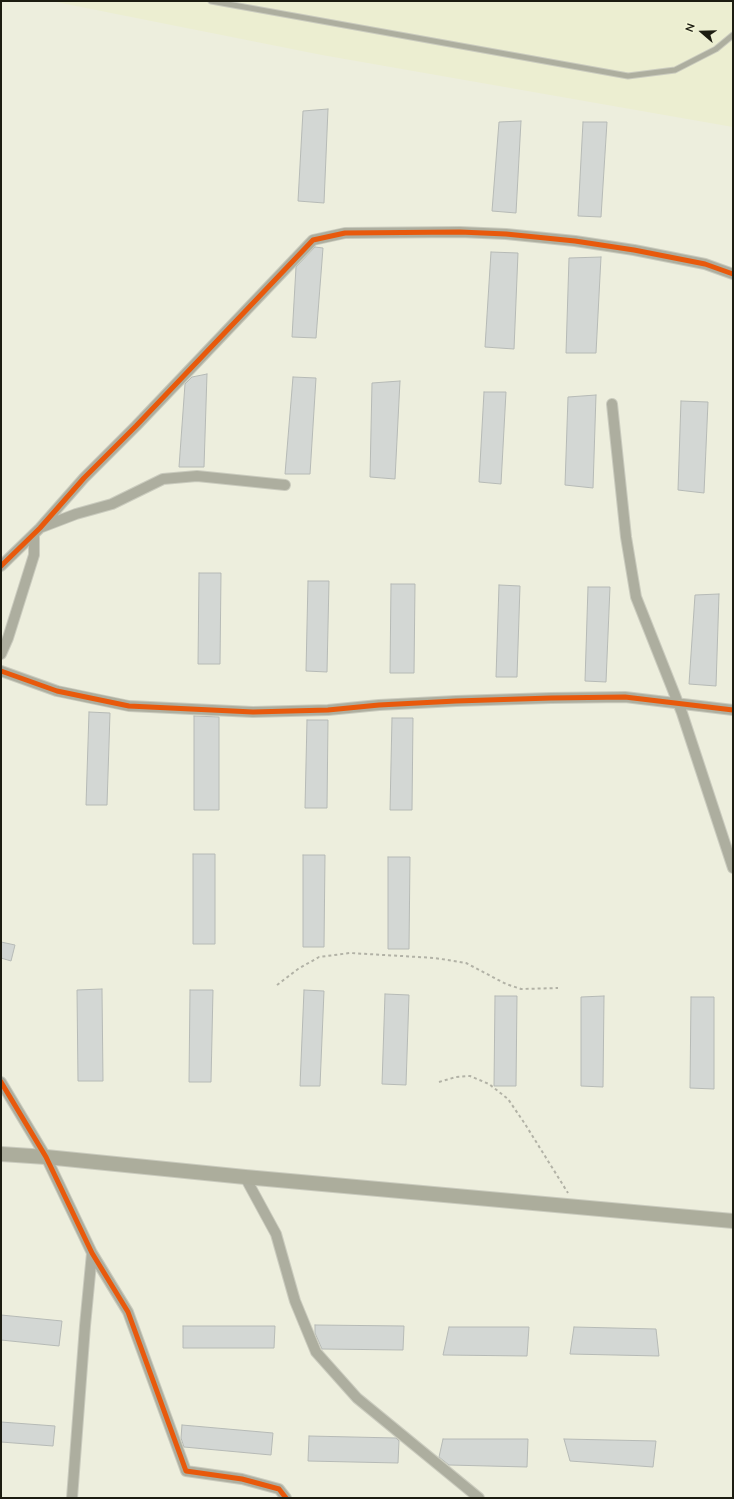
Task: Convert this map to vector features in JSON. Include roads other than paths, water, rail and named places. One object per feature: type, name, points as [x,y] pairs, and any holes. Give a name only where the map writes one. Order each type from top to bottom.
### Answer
[{"type":"main road","points":[[1,1154],[733,1221]]},
{"type":"street","points":[[1,566],[37,531],[84,478],[136,426],[313,240],[345,233],[460,232],[506,234],[575,241],[634,250],[705,264],[733,274]]},
{"type":"street","points":[[612,404],[626,537],[636,597],[678,702],[733,868]]},
{"type":"street","points":[[37,531],[76,514],[112,504],[162,479],[196,476],[284,485]]},
{"type":"street","points":[[1,654],[8,638],[34,555],[37,531]]},
{"type":"street","points":[[1,671],[57,691],[129,706],[245,712],[328,710],[379,705],[551,698],[624,697],[678,702],[733,710]]},
{"type":"street","points":[[1,1082],[46,1157],[92,1253],[128,1312],[186,1471],[242,1479],[279,1489],[286,1498]]},
{"type":"street","points":[[245,1177],[276,1234],[295,1301],[316,1352],[357,1398],[479,1498]]},
{"type":"street","points":[[72,1498],[92,1253]]},
{"type":"lane","points":[[211,1],[628,76],[675,70],[716,49],[733,35]]}]
